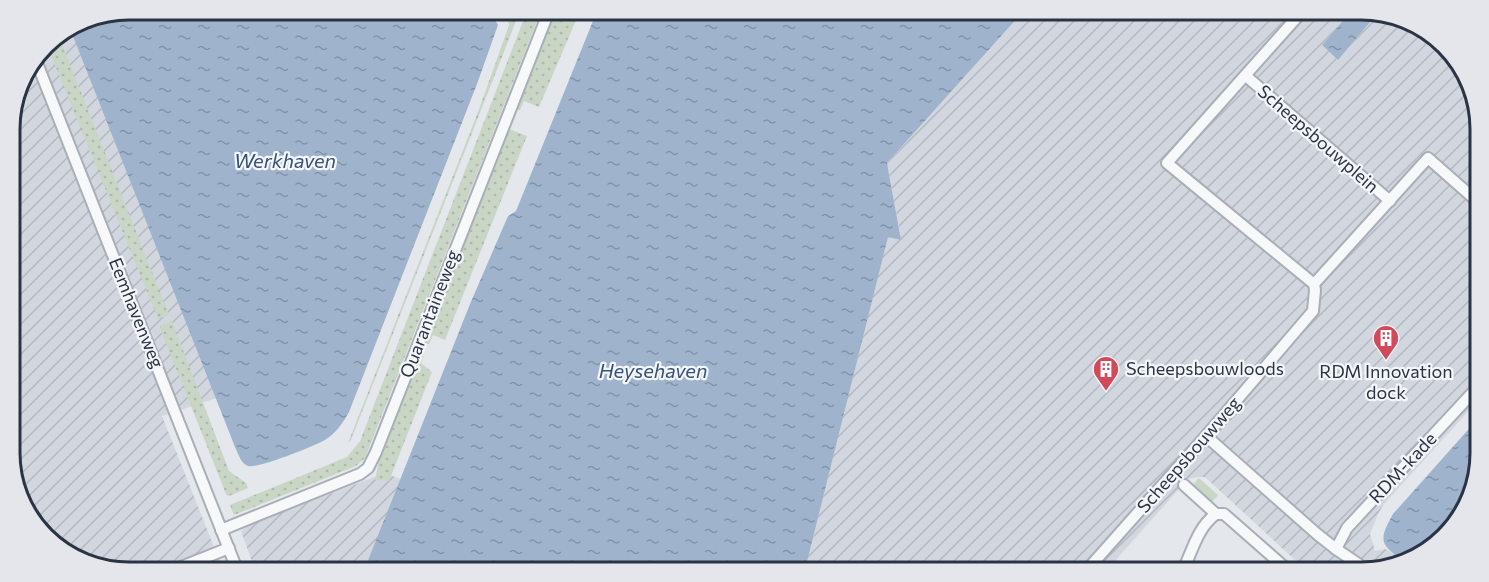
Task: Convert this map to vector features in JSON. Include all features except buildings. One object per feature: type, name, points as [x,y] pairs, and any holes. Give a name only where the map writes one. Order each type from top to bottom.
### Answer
[{"type":"street","name":"Quarantaineweg","points":[[222,530],[360,474],[368,468],[545,20]]},
{"type":"street","points":[[1295,20],[1167,163],[1314,284],[1428,158],[1470,195]]},
{"type":"street","name":"Eemhavenweg","points":[[39,67],[234,562]]},
{"type":"street","name":"Scheepsbouwplein","points":[[1245,76],[1390,201]]},
{"type":"street","name":"Scheepsbouwweg","points":[[1094,562],[1313,311],[1314,284]]},
{"type":"street","name":"RDM-kade","points":[[1336,549],[1347,528],[1470,395]]},
{"type":"street","points":[[1206,436],[1336,549],[1356,562]]},
{"type":"street","points":[[1184,485],[1216,514]]},
{"type":"street","points":[[1187,562],[1199,533],[1216,514],[1224,514],[1279,562]]},
{"type":"street","points":[[194,562],[229,548]]},
{"type":"shaded area","points":[[1016,20],[1344,20],[1322,45],[1338,60],[1372,20],[1396,25],[1427,42],[1438,51],[1455,74],[1469,114],[1470,409],[1384,504],[1378,514],[1370,534],[1375,551],[1386,549],[1397,557],[1368,562],[1297,562],[1205,477],[1198,477],[1188,479],[1114,562],[807,562],[888,236],[901,239],[887,163]]},
{"type":"shaded area","points":[[101,23],[238,391],[162,416],[220,562],[107,560],[80,551],[56,536],[46,526],[31,502],[20,468],[20,121],[23,100],[28,87],[46,56],[74,34]]},
{"type":"shaded area","points":[[385,473],[408,482],[377,562],[252,562],[241,531],[253,523]]},
{"type":"green space","points":[[507,20],[516,20],[348,443],[478,112],[509,25]]},
{"type":"green space","points":[[524,20],[537,20],[365,458],[356,466],[234,515],[230,505],[347,457],[360,441]]},
{"type":"green space","points":[[551,20],[576,20],[539,107],[524,101],[520,110],[516,109]]},
{"type":"green space","points":[[61,42],[169,315],[158,319],[50,52]]},
{"type":"green space","points":[[509,129],[527,136],[445,340],[433,335],[429,344],[425,344]]},
{"type":"green space","points":[[172,321],[229,471],[246,483],[248,488],[229,496],[226,494],[160,328]]},
{"type":"green space","points":[[421,352],[424,354],[421,363],[432,372],[389,481],[375,480],[380,456]]},
{"type":"green space","points":[[1199,478],[1218,495],[1210,504],[1191,487]]},
{"type":"water","name":"Werkhaven","points":[[114,20],[495,20],[498,25],[477,84],[349,412],[333,434],[299,452],[253,466],[243,463],[73,35],[93,25]]},
{"type":"water","name":"Heysehaven","points":[[593,20],[1016,20],[887,163],[901,240],[888,237],[807,562],[367,562],[470,304],[508,216],[516,211]]},
{"type":"water","points":[[1344,20],[1372,20],[1338,60],[1322,45]]},
{"type":"water","points":[[1470,428],[1469,468],[1464,489],[1455,508],[1438,531],[1415,548],[1397,556],[1389,550],[1384,540],[1385,529],[1393,514]]},
{"type":"place","name":"RDM Innovation dock","points":[[1386,361]]},
{"type":"place","name":"Scheepsbouwloods","points":[[1106,392]]}]
